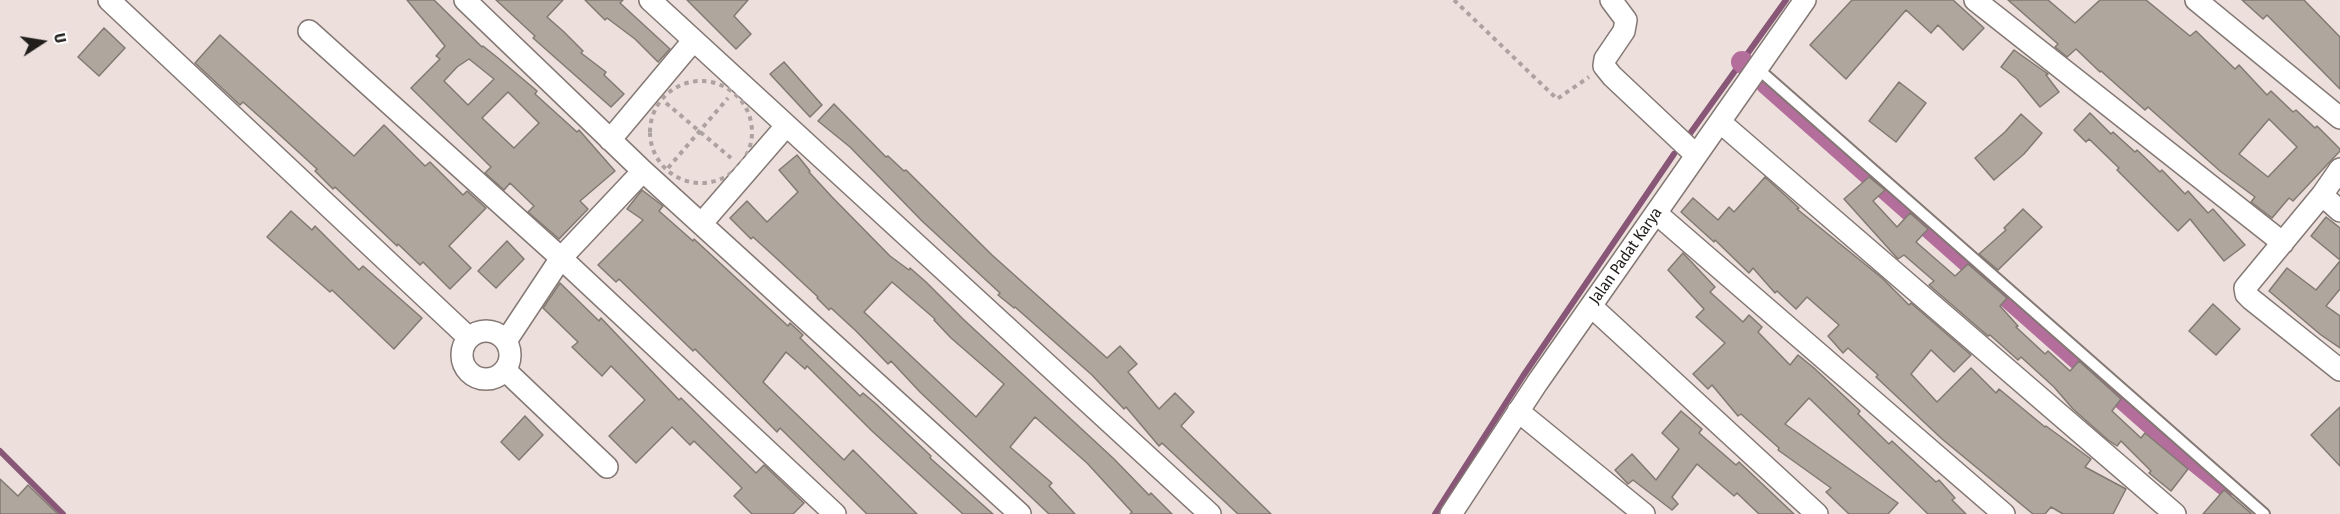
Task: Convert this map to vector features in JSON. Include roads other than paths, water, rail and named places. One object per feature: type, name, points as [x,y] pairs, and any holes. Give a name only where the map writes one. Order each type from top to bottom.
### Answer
[{"type":"street","points":[[109,0],[469,338]]},
{"type":"street","points":[[465,0],[643,171],[1020,514]]},
{"type":"street","points":[[650,0],[737,88],[786,126],[1210,514]]},
{"type":"street","points":[[1611,0],[1626,20],[1624,31],[1605,59],[1604,66],[1696,155]]},
{"type":"street","name":"Jalan Padat Karya","points":[[1458,511],[1518,411],[1805,0]]},
{"type":"street","points":[[1975,0],[2283,243]]},
{"type":"street","points":[[2196,0],[2340,118]]},
{"type":"street","points":[[309,31],[561,258],[835,514]]},
{"type":"street","points":[[610,140],[693,41]]},
{"type":"street","points":[[1720,122],[2175,514]]},
{"type":"street","points":[[702,223],[744,169],[786,126]]},
{"type":"street","points":[[2340,169],[2322,195],[2245,288],[2246,294],[2340,370]]},
{"type":"street","points":[[506,341],[561,258],[643,171]]},
{"type":"street","points":[[2322,195],[2340,211]]},
{"type":"street","points":[[1656,213],[2004,514]]},
{"type":"street","points":[[1591,306],[1817,514]]},
{"type":"street","points":[[487,331],[494,332],[506,341],[510,356],[505,370],[493,379],[477,378],[470,374],[462,360],[462,352],[469,338],[487,331]]},
{"type":"street","points":[[505,370],[607,467]]},
{"type":"street","points":[[1518,411],[1644,514]]},
{"type":"lane","points":[[1757,68],[2264,514]]},
{"type":"waterway","points":[[1689,135],[1786,0]]},
{"type":"waterway","points":[[1767,84],[2174,444],[2226,486]]},
{"type":"waterway","points":[[1435,514],[1523,376],[1674,154]]},
{"type":"waterway","points":[[0,451],[63,514]]}]
